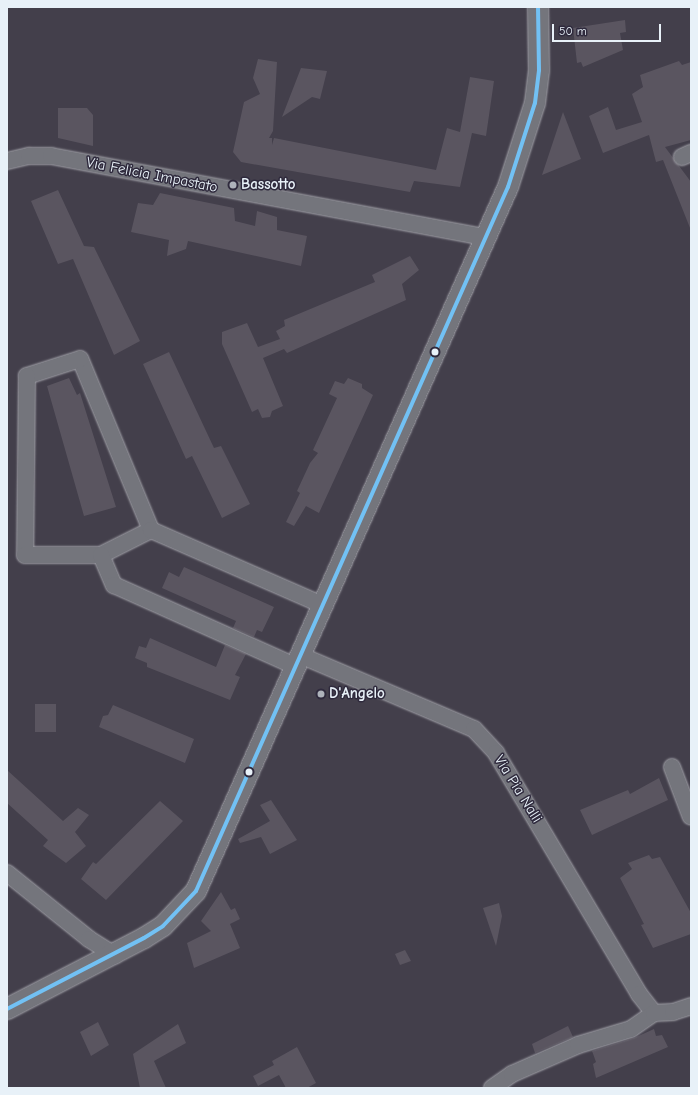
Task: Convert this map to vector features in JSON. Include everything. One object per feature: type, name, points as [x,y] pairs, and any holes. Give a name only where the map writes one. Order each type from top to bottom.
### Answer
[{"type":"street","points":[[7,1009],[115,954],[163,926],[196,891],[299,662],[511,181],[535,104],[539,70],[538,7]]},
{"type":"street","name":"Via Felicia Impastato","points":[[7,160],[29,156],[50,156],[486,237]]},
{"type":"street","points":[[151,530],[101,555],[25,555],[27,376],[80,359],[151,530],[323,606]]},
{"type":"street","name":"Via Pia Nalli","points":[[101,555],[114,585],[299,662],[474,730],[496,753],[639,994],[654,1012]]},
{"type":"street","points":[[672,767],[691,817]]},
{"type":"street","points":[[7,873],[14,887],[89,939],[115,954]]},
{"type":"street","points":[[492,1088],[512,1074],[578,1045],[631,1029],[654,1012],[674,1012],[691,1006]]},
{"type":"building","points":[[625,20],[626,32],[620,33],[623,50],[583,67],[581,62],[577,63],[573,28]]},
{"type":"building","points":[[258,59],[277,62],[273,131],[269,138],[272,138],[272,145],[274,138],[436,170],[447,128],[460,132],[470,77],[494,81],[486,136],[472,133],[460,187],[414,181],[410,192],[241,162],[233,152],[244,102],[260,94],[253,78]]},
{"type":"building","points":[[679,61],[682,65],[691,62],[691,140],[665,147],[691,182],[690,228],[663,160],[656,162],[649,135],[603,153],[589,116],[608,107],[616,130],[642,122],[632,94],[643,87],[640,75]]},
{"type":"building","points":[[301,68],[327,71],[320,99],[312,97],[282,117]]},
{"type":"building","points":[[58,108],[87,108],[93,115],[93,146],[58,138]]},
{"type":"building","points":[[563,112],[581,159],[542,175]]},
{"type":"building","points":[[58,190],[84,246],[94,247],[140,341],[114,355],[73,259],[58,264],[31,201]]},
{"type":"building","points":[[160,193],[234,208],[235,221],[255,226],[257,211],[277,217],[277,230],[307,236],[301,266],[188,241],[186,249],[167,256],[169,240],[131,232],[138,203],[153,205]]},
{"type":"building","points":[[410,256],[419,270],[402,284],[406,300],[287,353],[284,349],[263,358],[283,406],[272,411],[270,417],[262,418],[258,409],[252,412],[222,344],[222,332],[247,323],[258,347],[280,339],[276,331],[285,326],[284,320],[375,282],[372,275]]},
{"type":"building","points":[[169,352],[214,448],[221,446],[250,504],[222,518],[192,456],[186,459],[143,364]]},
{"type":"building","points":[[69,378],[77,395],[80,393],[116,507],[84,516],[47,386]]},
{"type":"building","points":[[348,378],[362,384],[362,388],[373,395],[319,513],[306,506],[294,526],[286,522],[300,493],[297,491],[310,463],[318,453],[313,450],[337,398],[329,394],[335,381],[344,384]]},
{"type":"building","points":[[184,567],[274,607],[262,632],[257,630],[254,637],[233,628],[236,621],[162,588],[169,572],[179,577]]},
{"type":"building","points":[[150,638],[216,667],[225,645],[246,654],[235,675],[240,677],[230,700],[147,667],[147,663],[135,658],[139,646],[146,648]]},
{"type":"building","points":[[35,704],[56,704],[56,732],[35,732]]},
{"type":"building","points":[[113,705],[194,739],[185,763],[99,727],[103,716],[108,715]]},
{"type":"building","points":[[7,770],[63,821],[78,808],[89,815],[75,832],[86,846],[66,863],[43,846],[48,840],[7,803]]},
{"type":"building","points":[[659,778],[668,800],[592,835],[580,810],[628,790],[630,794]]},
{"type":"building","points":[[271,800],[297,840],[270,854],[261,837],[240,843],[238,839],[270,821],[260,805]]},
{"type":"building","points":[[160,801],[183,821],[106,900],[81,879],[93,862],[96,864]]},
{"type":"building","points":[[649,855],[652,859],[660,857],[691,913],[691,934],[653,948],[641,925],[644,924],[620,878],[632,869],[628,863]]},
{"type":"building","points":[[221,892],[231,910],[235,908],[240,919],[230,924],[240,948],[194,968],[187,943],[211,931],[201,921]]},
{"type":"building","points":[[499,903],[502,916],[496,946],[483,908]]},
{"type":"building","points":[[405,950],[411,961],[400,965],[395,954]]},
{"type":"building","points":[[98,1022],[109,1045],[91,1056],[80,1032]]},
{"type":"building","points":[[178,1024],[186,1043],[154,1061],[166,1088],[140,1088],[133,1054]]},
{"type":"building","points":[[568,1026],[573,1037],[535,1053],[532,1044]]},
{"type":"building","points":[[654,1029],[656,1036],[662,1035],[668,1047],[596,1078],[593,1064],[596,1062],[592,1051],[634,1038]]},
{"type":"building","points":[[297,1047],[316,1083],[307,1088],[286,1088],[279,1075],[258,1086],[253,1076],[274,1065],[272,1061]]},
{"type":"transit line","points":[[7,1009],[144,938],[163,926],[196,891],[508,187],[535,103],[539,70],[538,7]]},
{"type":"place","name":"Bassotto","points":[[233,185]]},
{"type":"place","name":"D'Angelo","points":[[321,694]]}]
